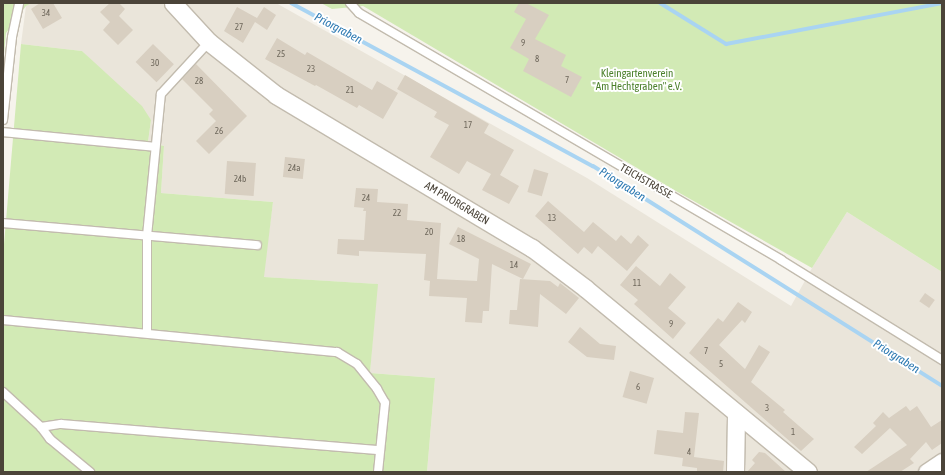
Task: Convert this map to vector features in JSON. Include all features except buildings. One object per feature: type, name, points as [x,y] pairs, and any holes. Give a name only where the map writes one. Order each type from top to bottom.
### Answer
[{"type":"street","name":"AM PRIORGRABEN","points":[[173,3],[209,42],[276,95],[532,248],[585,288],[808,472]]},
{"type":"street","points":[[735,472],[736,413]]},
{"type":"street","points":[[927,472],[942,462]]},
{"type":"lane","points":[[3,120],[12,37],[19,3]]},
{"type":"lane","name":"TEICHSTRASSE","points":[[350,3],[359,13],[781,260],[942,360]]},
{"type":"lane","points":[[147,333],[147,236],[161,94],[209,42]]},
{"type":"lane","points":[[3,132],[155,147]]},
{"type":"lane","points":[[3,223],[257,245]]},
{"type":"lane","points":[[3,320],[337,352],[358,364],[378,389],[385,403],[378,472]]},
{"type":"lane","points":[[3,392],[41,427],[50,439],[90,472]]},
{"type":"lane","points":[[41,427],[61,424],[380,450]]},
{"type":"shaded area","points":[[32,3],[276,3],[587,178],[791,306],[812,268],[847,212],[942,272],[942,472],[427,472],[435,378],[370,373],[377,284],[263,277],[273,202],[161,193],[164,146],[148,142],[151,120],[82,51],[21,44],[26,6]]},
{"type":"green space","points":[[3,3],[32,3],[26,6],[6,33],[3,63]]},
{"type":"green space","name":"Kleingartenverein \"Am Hechtgraben\" e.V.","points":[[321,3],[942,3],[942,272],[847,212],[812,268],[676,191],[363,6],[332,9]]},
{"type":"green space","points":[[21,44],[82,51],[142,106],[151,120],[148,142],[164,146],[161,193],[273,202],[264,277],[378,284],[370,373],[435,378],[427,472],[3,472],[3,256]]},
{"type":"waterway","name":"Priorgraben","points":[[291,3],[593,166],[942,386]]},
{"type":"waterway","points":[[660,3],[726,44],[942,3]]}]
